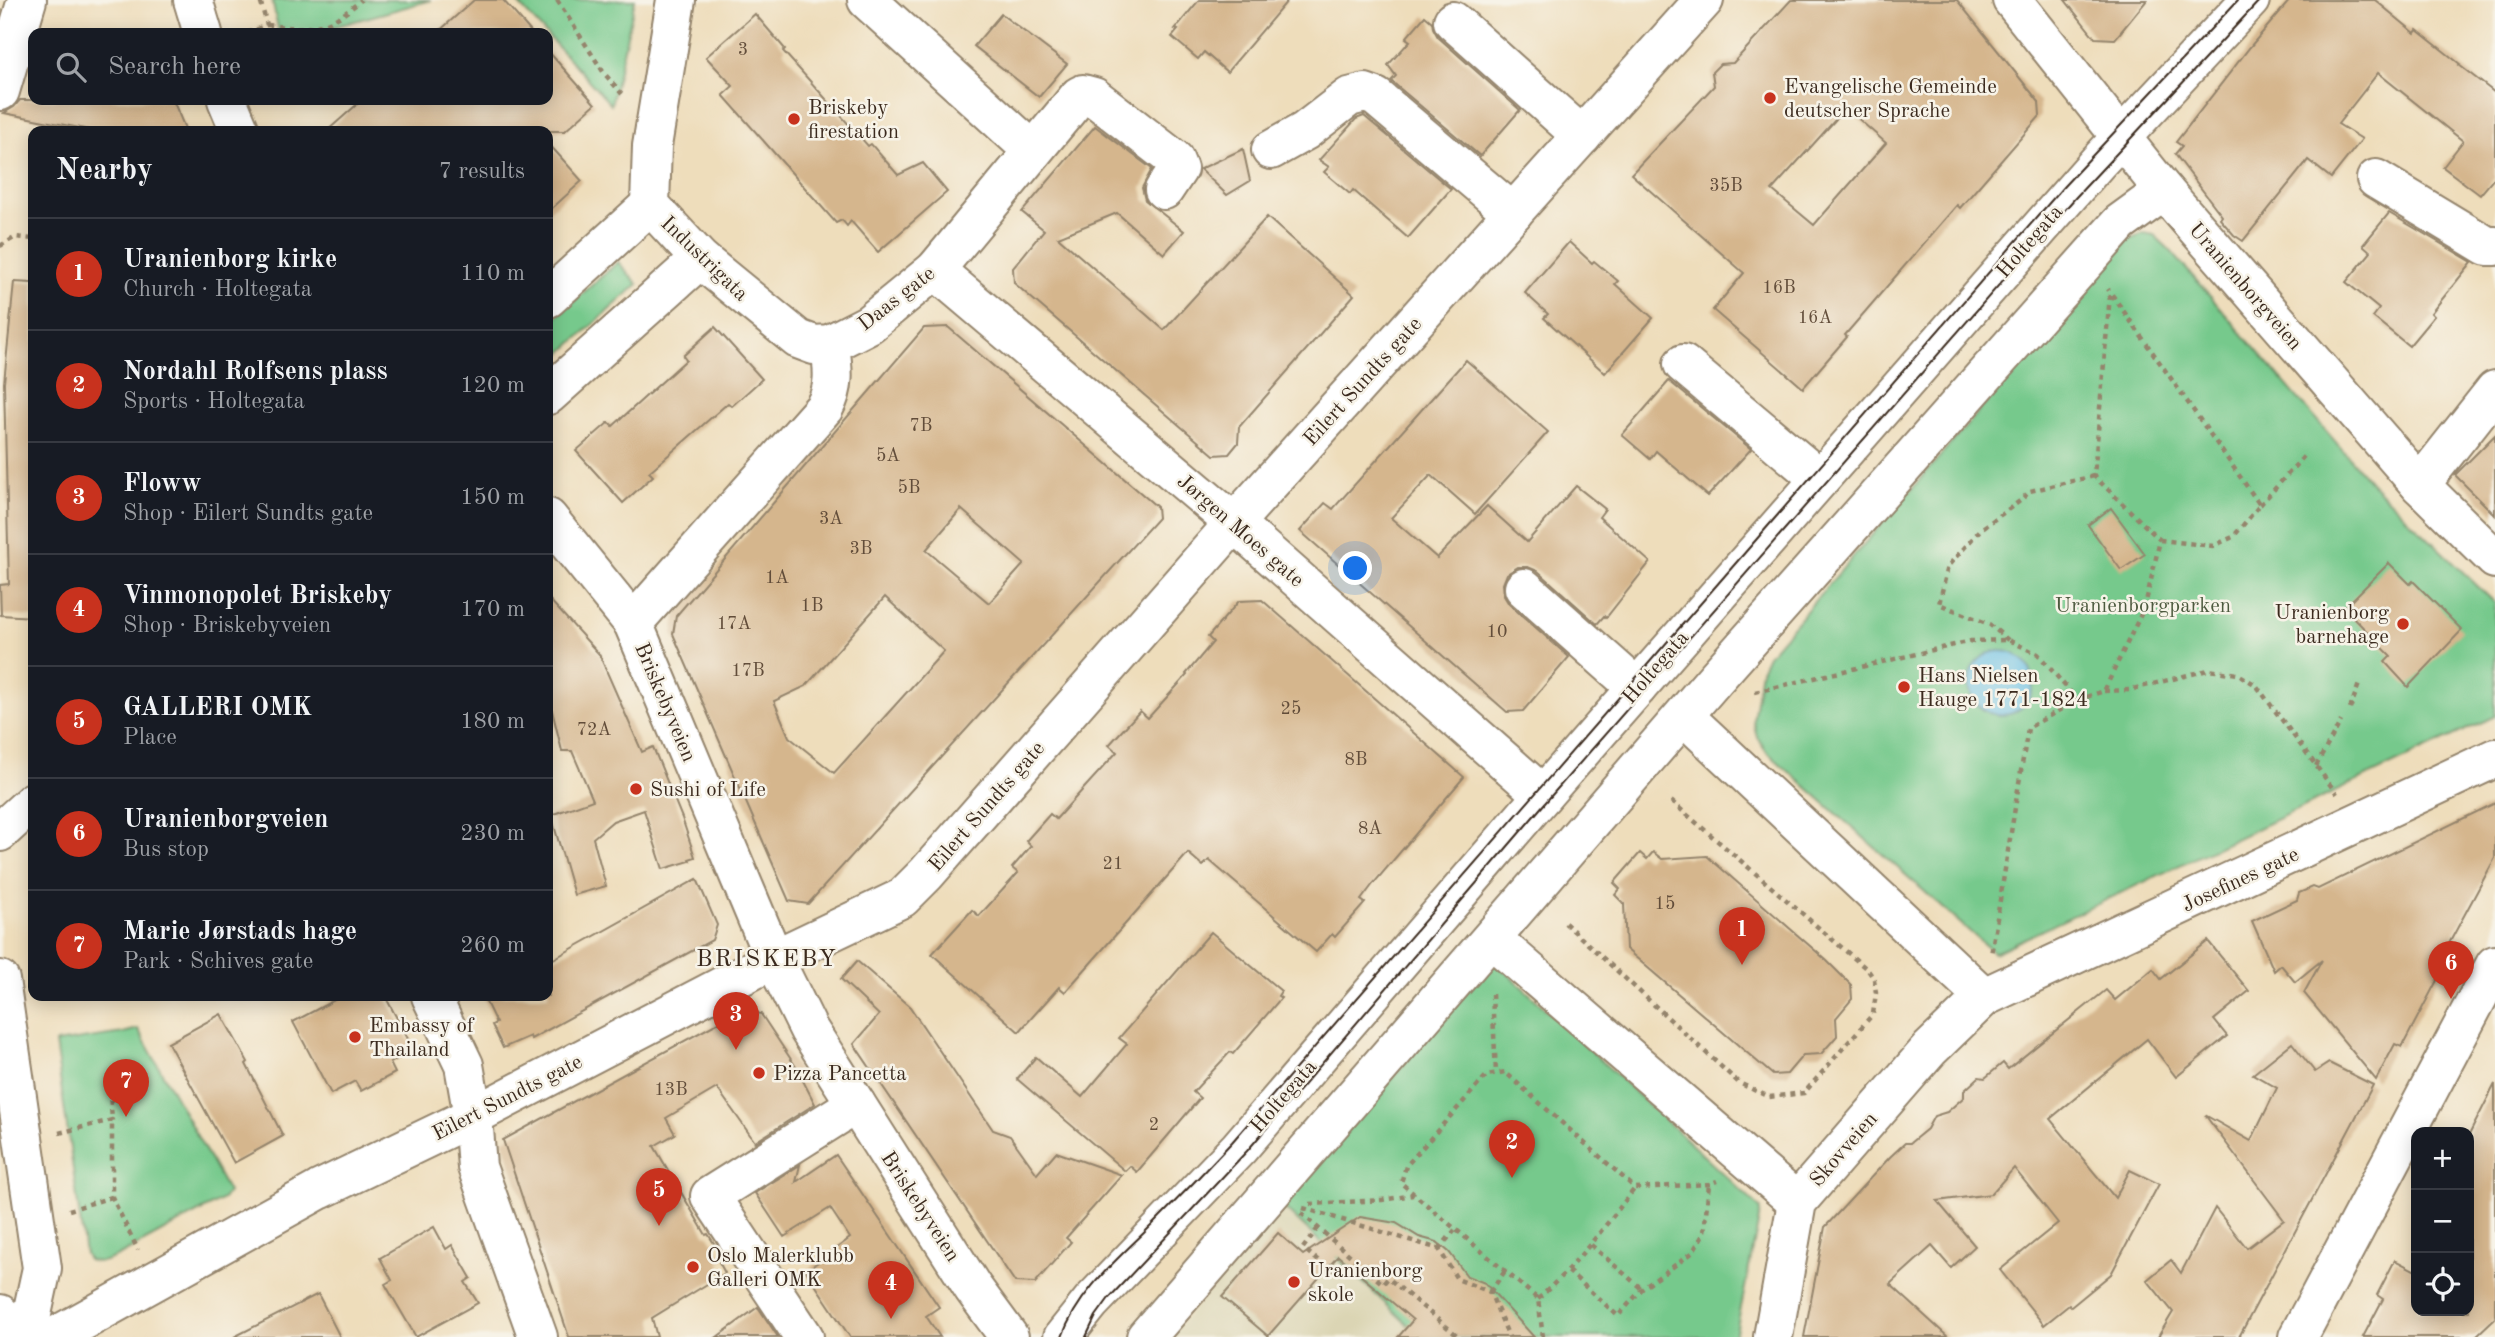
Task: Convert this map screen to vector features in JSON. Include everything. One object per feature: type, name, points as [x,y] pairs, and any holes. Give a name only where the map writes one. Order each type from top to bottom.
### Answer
[{"type":"street","points":[[0,91],[27,0]]},
{"type":"street","points":[[193,0],[201,28]]},
{"type":"street","name":"Industrigata","points":[[676,0],[652,146],[650,205],[700,259],[798,339],[814,345],[830,344]]},
{"type":"street","points":[[866,0],[1033,151]]},
{"type":"street","name":"Eilert Sundts gate","points":[[54,1337],[319,1190],[473,1116],[774,959],[902,898],[1234,523],[1704,0]]},
{"type":"street","name":"Uranienborgveien","points":[[2012,0],[2164,191],[2420,485],[2495,559]]},
{"type":"street","name":"Holtegata","points":[[1063,1337],[1091,1302],[1238,1148],[1820,479],[2121,138],[2250,0]]},
{"type":"street","points":[[1453,20],[1582,135]]},
{"type":"street","points":[[1271,150],[1305,131],[1349,97],[1365,93],[1376,97],[1513,213]]},
{"type":"street","name":"Daas gate","points":[[830,344],[869,324],[935,270],[1083,94],[1094,97],[1174,159],[1178,169],[1164,190]]},
{"type":"street","points":[[229,105],[238,126]]},
{"type":"street","points":[[2375,179],[2487,246],[2495,246]]},
{"type":"street","points":[[1146,1337],[1684,716],[2120,223],[2164,191]]},
{"type":"street","points":[[553,293],[650,205]]},
{"type":"street","points":[[553,391],[700,259]]},
{"type":"street","name":"Jørgen Moes gate","points":[[935,270],[1234,523],[1543,795]]},
{"type":"street","points":[[633,623],[824,408],[834,385],[830,344]]},
{"type":"street","points":[[1683,364],[1820,479]]},
{"type":"street","points":[[2420,485],[2495,390]]},
{"type":"street","name":"Briskebyveien","points":[[553,524],[633,623],[774,959],[808,1030],[973,1288],[1009,1337]]},
{"type":"street","points":[[1524,588],[1637,688]]},
{"type":"street","points":[[1684,716],[1984,997]]},
{"type":"street","name":"Josefines gate","points":[[1984,997],[2495,758]]},
{"type":"street","points":[[0,832],[28,807]]},
{"type":"street","points":[[1492,939],[1797,1202]]},
{"type":"street","points":[[2298,1337],[2495,965]]},
{"type":"street","points":[[0,980],[42,1269],[27,1337]]},
{"type":"street","name":"Skovveien","points":[[1773,1337],[1797,1202],[1930,1049],[1984,997]]},
{"type":"street","points":[[433,1001],[464,1065],[473,1116],[477,1167],[538,1337]]},
{"type":"street","points":[[804,1337],[710,1196],[856,1104]]},
{"type":"street","points":[[0,1314],[13,1337]]},
{"type":"path","points":[[260,0],[267,25]]},
{"type":"path","points":[[260,28],[267,25],[325,26],[361,0]]},
{"type":"path","points":[[557,0],[604,73],[625,97]]},
{"type":"path","points":[[0,246],[16,237],[28,238]]},
{"type":"path","points":[[2093,254],[2110,294],[2260,505]]},
{"type":"path","points":[[2094,476],[2110,294]]},
{"type":"path","points":[[2094,476],[2160,540],[2213,545],[2233,537],[2305,456]]},
{"type":"path","points":[[2077,700],[2038,654],[2008,640],[1989,624],[1939,604],[1948,566],[1981,529],[2030,491],[2094,476]]},
{"type":"path","points":[[2104,691],[2145,607],[2160,540]]},
{"type":"path","points":[[1751,694],[1971,641],[2008,640]]},
{"type":"path","points":[[1984,997],[2028,728],[2077,700],[2104,691],[2129,690],[2208,670],[2238,674],[2256,685],[2358,823]]},
{"type":"path","points":[[2350,709],[2360,684]]},
{"type":"path","points":[[2316,766],[2341,721]]},
{"type":"path","points":[[1565,923],[1739,1083],[1769,1097],[1804,1093],[1873,1014],[1876,993],[1874,979],[1868,970],[1671,801]]},
{"type":"path","points":[[1492,984],[1496,1073]]},
{"type":"path","points":[[1543,1337],[1538,1299],[1401,1183],[1406,1166],[1487,1075],[1505,1072],[1635,1188],[1709,1184],[1724,1177]]},
{"type":"path","points":[[109,1080],[112,1197],[139,1254]]},
{"type":"path","points":[[56,1133],[112,1120]]},
{"type":"path","points":[[1568,1271],[1618,1315],[1642,1289],[1692,1253],[1704,1233],[1709,1184]]},
{"type":"path","points":[[1538,1299],[1591,1245],[1635,1188]]},
{"type":"path","points":[[1292,1205],[1382,1200],[1414,1195]]},
{"type":"path","points":[[68,1210],[112,1197]]},
{"type":"path","points":[[1292,1205],[1382,1284],[1388,1278],[1459,1337]]},
{"type":"path","points":[[1292,1205],[1438,1249],[1457,1279],[1490,1292],[1509,1337]]},
{"type":"path","points":[[1318,1228],[1303,1248],[1333,1273]]},
{"type":"path","points":[[1438,1249],[1455,1230]]},
{"type":"path","points":[[1591,1245],[1642,1289]]},
{"type":"path","points":[[1490,1292],[1505,1271]]},
{"type":"shaded area","name":"Uranienborg skole","points":[[1283,1207],[1335,1251],[1442,1337],[1169,1337]]},
{"type":"green space","points":[[272,0],[431,0],[330,28],[278,28]]},
{"type":"green space","points":[[515,0],[635,0],[611,105],[553,42],[553,28],[541,28]]},
{"type":"green space","name":"Uranienborgparken","points":[[2144,233],[2154,235],[2170,250],[2371,483],[2495,603],[2495,716],[1994,953],[1767,752],[1757,737],[1753,720],[1761,670],[1768,655],[2128,239]]},
{"type":"green space","points":[[618,262],[638,284],[553,360],[553,320]]},
{"type":"green space","points":[[1493,960],[1761,1209],[1735,1337],[1421,1337],[1282,1206]]},
{"type":"green space","points":[[138,1029],[228,1192],[223,1199],[118,1256],[92,1261],[88,1260],[85,1254],[55,1043]]},
{"type":"water","points":[[2001,651],[2019,657],[2027,665],[2033,683],[2027,701],[2019,709],[2001,715],[1983,709],[1975,701],[1969,683],[1975,665],[1983,657]]},
{"type":"building","points":[[474,0],[503,0],[528,28],[443,28]]},
{"type":"building","points":[[1199,0],[1288,0],[1227,72],[1204,52],[1198,59],[1172,37],[1178,30],[1175,29]]},
{"type":"building","points":[[1791,0],[1957,0],[2039,102],[2040,116],[1960,208],[1957,205],[1803,388],[1713,310],[1744,273],[1631,174],[1714,86],[1712,72],[1720,64],[1733,63]],"holes":[[[1846,108],[1886,143],[1814,225],[1772,190]]]},
{"type":"building","points":[[2065,0],[2147,0],[2115,39],[2095,38]]},
{"type":"building","points":[[2290,0],[2375,0],[2495,93],[2495,177],[2480,195],[2443,167],[2463,141],[2378,73],[2338,124],[2362,139],[2331,178],[2308,160],[2243,241],[2234,235],[2175,154],[2182,146],[2176,142]]},
{"type":"building","name":"Briskeby firestation","points":[[755,14],[785,49],[783,51],[868,146],[871,144],[898,175],[923,163],[947,192],[878,252],[851,221],[847,226],[842,220],[836,223],[723,95],[733,86],[706,57]]},
{"type":"building","points":[[1001,14],[1067,64],[1039,97],[974,46]]},
{"type":"building","points":[[1425,16],[1432,22],[1438,37],[1520,110],[1480,156],[1391,81],[1396,76],[1388,65],[1410,41],[1406,38]]},
{"type":"building","points":[[553,57],[595,104],[565,131],[553,131],[553,126],[333,126],[356,105],[553,105]]},
{"type":"building","points":[[20,100],[28,100],[28,105],[175,105],[184,126],[70,126],[4,113]]},
{"type":"building","points":[[1364,116],[1451,189],[1408,238],[1353,190],[1350,194],[1324,172],[1329,167],[1319,160],[1356,119]]},
{"type":"building","points":[[1095,126],[1152,169],[1142,188],[1145,200],[1184,231],[1164,254],[1117,213],[1058,237],[1164,330],[1267,217],[1354,295],[1239,427],[1238,443],[1229,454],[1214,455],[1014,283],[1013,268],[1044,230],[1022,212]]},
{"type":"building","points":[[553,149],[582,181],[553,207]]},
{"type":"building","points":[[1243,149],[1250,181],[1227,195],[1200,169]]},
{"type":"building","points":[[2389,213],[2472,262],[2431,313],[2434,316],[2409,346],[2373,317],[2379,309],[2346,282],[2371,252],[2363,245]]},
{"type":"building","points":[[1569,242],[1592,263],[1594,261],[1618,281],[1615,284],[1653,318],[1605,373],[1544,318],[1548,314],[1525,293]]},
{"type":"building","points":[[14,282],[28,283],[28,617],[1,615],[0,585],[9,584],[4,383]]},
{"type":"building","points":[[715,327],[762,379],[732,406],[728,403],[649,472],[653,476],[623,503],[576,451],[609,422],[613,426],[686,360],[683,356]]},
{"type":"building","points":[[948,327],[1157,507],[1158,518],[808,904],[789,901],[673,634],[676,616],[924,328]],"holes":[[[961,509],[1024,564],[989,603],[926,550]],[[885,597],[944,651],[834,773],[789,737],[774,701],[806,686]]]},
{"type":"building","points":[[1466,360],[1548,432],[1475,514],[1431,475],[1391,518],[1437,558],[1487,506],[1527,542],[1576,486],[1605,509],[1599,517],[1650,562],[1606,618],[1604,616],[1597,624],[1538,571],[1518,567],[1507,574],[1503,584],[1504,596],[1509,604],[1569,657],[1523,711],[1507,712],[1300,531],[1325,503],[1333,509]]},
{"type":"building","points":[[1669,381],[1751,449],[1708,496],[1656,451],[1650,459],[1622,435]]},
{"type":"building","points":[[2495,435],[2495,515],[2455,475]]},
{"type":"building","points":[[2111,508],[2145,554],[2121,570],[2088,525]]},
{"type":"building","points":[[2389,563],[2410,584],[2413,581],[2462,630],[2408,687],[2385,662],[2391,656],[2344,608]]},
{"type":"building","points":[[1262,600],[1464,777],[1373,884],[1361,900],[1365,903],[1335,937],[1332,934],[1316,952],[1209,860],[1203,866],[1188,853],[1065,992],[1059,987],[1019,1032],[932,954],[972,910],[979,916],[1018,873],[1012,868],[1031,846],[1026,841],[1050,814],[1056,819],[1117,752],[1109,745],[1140,711],[1148,718],[1187,675],[1213,642],[1208,637],[1239,601]]},
{"type":"building","points":[[553,603],[599,654],[642,752],[653,747],[695,857],[663,869],[644,810],[613,821],[593,838],[606,886],[574,895],[553,814],[593,800],[572,751],[562,751],[553,714]]},
{"type":"building","points":[[2495,803],[2495,858],[2438,964],[2444,967],[2402,1047],[2395,1044],[2376,1080],[2304,993],[2322,960],[2295,982],[2281,965],[2274,971],[2252,921],[2297,900],[2299,893],[2313,887],[2318,889]]},
{"type":"building","points":[[1653,852],[1662,859],[1707,856],[1851,985],[1852,999],[1836,1018],[1837,1036],[1821,1054],[1803,1055],[1787,1074],[1773,1075],[1626,949],[1624,904],[1615,895],[1620,889],[1614,883],[1640,853],[1647,859]]},
{"type":"building","points":[[697,879],[717,925],[712,940],[531,1039],[530,1036],[503,1048],[492,1025],[496,1023],[485,1001],[553,1001],[553,959]]},
{"type":"building","points":[[1211,932],[1281,991],[1278,996],[1281,998],[1233,1054],[1230,1052],[1193,1092],[1200,1098],[1137,1172],[1130,1166],[1125,1171],[1017,1079],[1036,1057],[1082,1097],[1127,1044],[1119,1038]]},
{"type":"building","points":[[2208,941],[2249,991],[2214,1020],[2227,1036],[2176,1077],[2147,1039],[2050,1119],[2115,1198],[2130,1170],[2159,1184],[2111,1274],[2044,1325],[2000,1270],[2058,1223],[2014,1168],[1991,1194],[1937,1201],[1975,1246],[1951,1268],[1932,1246],[1890,1284],[1948,1337],[1804,1337],[1825,1227],[1890,1157],[1905,1143],[1910,1143],[1927,1129],[1934,1116],[1947,1112],[1964,1097],[1964,1091],[1979,1077],[1985,1078],[2003,1063],[2008,1069],[2106,990],[2115,1000],[2153,969],[2161,979]]},
{"type":"building","points":[[857,961],[910,1007],[993,1130],[1010,1136],[1037,1174],[1056,1152],[1122,1175],[1066,1238],[1071,1242],[1035,1283],[1015,1282],[854,1044],[879,1015],[841,979]]},
{"type":"building","points":[[333,1001],[388,1001],[414,1050],[390,1063],[395,1073],[361,1091],[355,1081],[331,1094],[293,1022]]},
{"type":"building","points":[[743,1009],[761,1014],[796,1067],[815,1104],[755,1142],[717,1088],[666,1118],[675,1134],[654,1146],[706,1235],[708,1234],[724,1259],[719,1262],[725,1273],[652,1318],[657,1337],[569,1337],[503,1140]]},
{"type":"building","points":[[221,1014],[248,1062],[246,1064],[283,1136],[234,1163],[168,1043]]},
{"type":"building","points":[[2292,1043],[2315,1072],[2329,1063],[2373,1085],[2239,1337],[2158,1337],[2173,1312],[2147,1280],[2171,1260],[2181,1273],[2215,1208],[2247,1248],[2284,1220],[2205,1115],[2251,1141],[2277,1088],[2253,1074]]},
{"type":"building","points":[[2495,1084],[2495,1318],[2475,1337],[2363,1337],[2383,1299],[2377,1295],[2395,1260],[2411,1268],[2411,1316],[2474,1316],[2473,1127]]},
{"type":"building","points":[[836,1155],[939,1307],[926,1316],[940,1337],[850,1337],[806,1271],[850,1238],[830,1208],[784,1237],[755,1193],[800,1165],[796,1182]]},
{"type":"building","points":[[1360,1217],[1396,1223],[1419,1237],[1437,1242],[1449,1252],[1467,1276],[1485,1283],[1534,1337],[1398,1337],[1413,1320],[1338,1256],[1268,1336],[1222,1297],[1278,1233],[1303,1255]]},
{"type":"building","points":[[434,1227],[446,1249],[452,1245],[471,1278],[465,1282],[478,1303],[416,1337],[385,1284],[392,1280],[380,1258]]},
{"type":"building","points":[[318,1294],[340,1337],[234,1337]]},
{"type":"building","points":[[758,1307],[778,1337],[717,1337]]},
{"type":"tram line","points":[[1062,1337],[1078,1304],[1101,1276],[1232,1142],[2064,186],[2238,0]]},
{"type":"tram line","points":[[1086,1337],[1109,1298],[1247,1151],[1551,796],[2076,197],[2260,0]]},
{"type":"place","name":"Evangelische Gemeinde deutscher Sprache","points":[[1770,98]]},
{"type":"place","name":"Briskeby firestation","points":[[794,119]]},
{"type":"place","name":"Uranienborg barnehage","points":[[2403,624]]},
{"type":"place","name":"Hans Nielsen Hauge 1771-1824","points":[[1904,687]]},
{"type":"place","name":"Sushi of Life","points":[[636,789]]},
{"type":"place","name":"Uranienborg kirke","points":[[1742,965]]},
{"type":"place","name":"Uranienborgveien","points":[[2451,999]]},
{"type":"place","name":"Embassy of Thailand","points":[[355,1037]]},
{"type":"place","name":"Floww","points":[[736,1050]]},
{"type":"place","name":"Pizza Pancetta","points":[[759,1073]]},
{"type":"place","name":"Marie Jørstads hage","points":[[126,1117]]},
{"type":"place","name":"Nordahl Rolfsens plass","points":[[1512,1178]]},
{"type":"place","name":"GALLERI OMK","points":[[659,1226]]},
{"type":"place","name":"Oslo Malerklubb Galleri OMK","points":[[693,1267]]},
{"type":"place","name":"Uranienborg skole","points":[[1294,1282]]},
{"type":"place","name":"Vinmonopolet Briskeby","points":[[891,1319]]},
{"type":"district","name":"BRISKEBY","points":[[767,958]]}]
